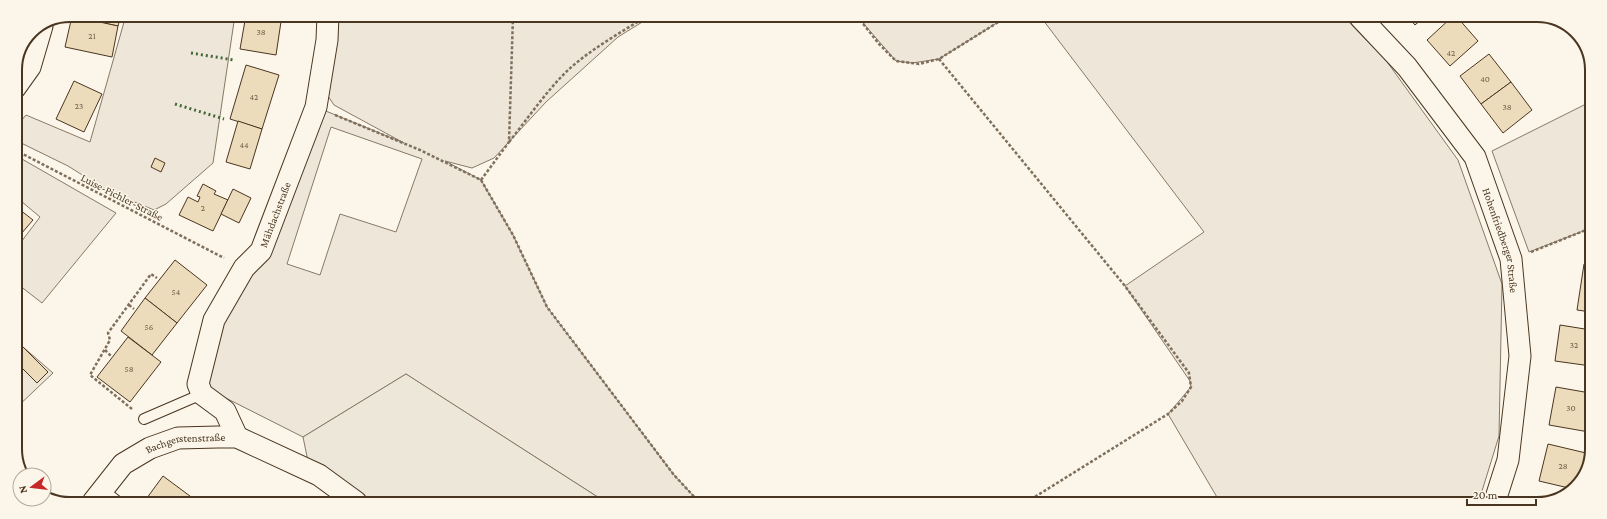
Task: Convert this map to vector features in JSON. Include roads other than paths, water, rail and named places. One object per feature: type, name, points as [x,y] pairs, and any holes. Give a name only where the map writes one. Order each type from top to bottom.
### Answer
[{"type":"street","name":"Mähdachstraße","points":[[202,394],[198,384],[214,320],[244,268],[261,251],[316,107],[327,40],[328,22]]},
{"type":"street","name":"Hohenfriedberger Straße","points":[[1365,22],[1407,67],[1475,157],[1511,259],[1520,356],[1508,460],[1496,497]]},
{"type":"street","points":[[22,78],[30,67],[40,32]]},
{"type":"street","points":[[202,394],[225,411],[237,437]]},
{"type":"street","name":"Bachgerstenstraße","points":[[105,497],[123,464],[150,448],[178,438],[237,437],[319,475],[349,497]]},
{"type":"lane","points":[[144,419],[202,394]]}]
